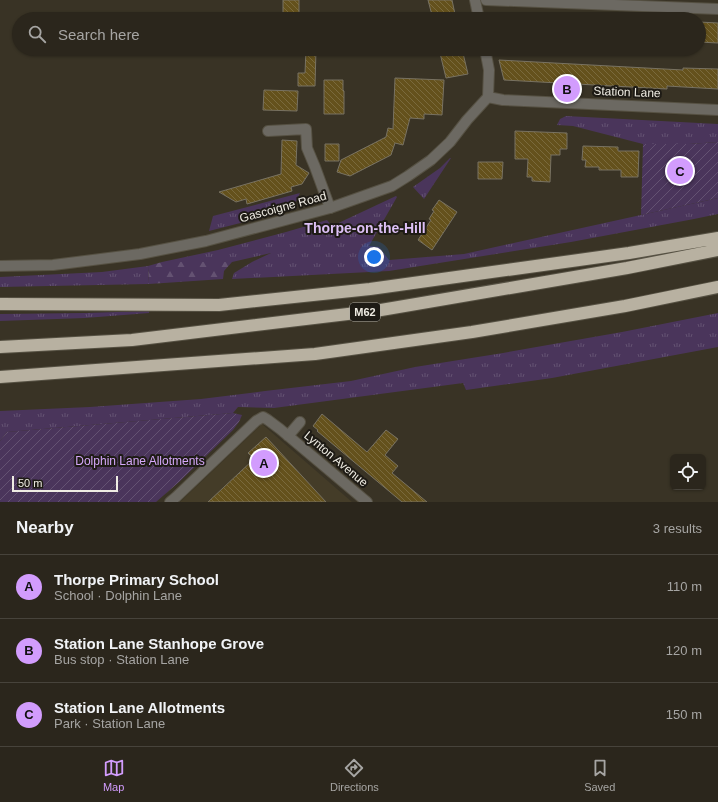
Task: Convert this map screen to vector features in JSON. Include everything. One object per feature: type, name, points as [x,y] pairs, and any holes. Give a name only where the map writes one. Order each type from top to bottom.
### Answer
[{"type":"highway","points":[[0,304],[219,305],[370,289],[621,254],[718,238]]},
{"type":"highway","name":"M62","points":[[0,347],[132,340],[381,310],[627,268],[718,250]]},
{"type":"highway","points":[[3,378],[315,354],[472,332],[625,306],[718,287]]},
{"type":"street","points":[[475,0],[478,12]]},
{"type":"street","points":[[486,0],[718,9]]},
{"type":"street","points":[[486,56],[489,70],[488,97]]},
{"type":"street","name":"Station Lane","points":[[488,97],[503,100],[718,110]]},
{"type":"street","name":"Gascoigne Road","points":[[0,266],[54,265],[140,254],[206,241],[330,208],[392,186],[431,160],[450,142],[467,120],[488,97]]},
{"type":"street","points":[[268,131],[306,129],[307,148],[316,167],[330,208]]},
{"type":"street","name":"Lynton Avenue","points":[[170,502],[256,421],[263,417],[367,502]]},
{"type":"street","name":"Lynton Avenue","points":[[288,436],[300,422]]},
{"type":"shaded area","points":[[262,424],[352,502],[180,502]]},
{"type":"green space","points":[[566,116],[718,124],[718,142],[689,144],[643,144],[573,126],[557,125],[560,119]]},
{"type":"green space","points":[[718,142],[718,198],[641,215],[643,144],[689,144]]},
{"type":"green space","points":[[450,158],[424,199],[413,187],[440,168]]},
{"type":"green space","points":[[300,193],[292,210],[209,231],[213,216]]},
{"type":"green space","points":[[396,196],[397,197],[369,246],[379,247],[389,260],[464,254],[718,198],[718,214],[571,242],[389,271],[232,279],[234,273],[271,253],[232,262],[162,262],[218,250],[327,220],[332,226]]},
{"type":"green space","points":[[162,262],[232,262],[224,271],[223,279],[149,284],[148,266]]},
{"type":"green space","points":[[148,266],[149,284],[0,287],[0,277],[102,272]]},
{"type":"green space","points":[[149,311],[149,313],[85,318],[0,321],[0,314]]},
{"type":"green space","points":[[718,313],[718,347],[552,378],[466,390],[463,383],[274,408],[238,407],[233,413],[7,432],[0,441],[0,411],[90,407],[201,399],[351,381],[415,367],[622,332]]},
{"type":"green space","name":"Dolphin Lane Allotments","points":[[233,413],[242,415],[233,430],[156,502],[0,502],[0,441],[7,432]]},
{"type":"building","points":[[283,0],[299,0],[299,12],[283,12]]},
{"type":"building","points":[[428,0],[452,0],[455,12],[431,12]]},
{"type":"building","points":[[706,22],[718,23],[718,43],[706,42]]},
{"type":"building","points":[[306,56],[316,56],[315,86],[298,86],[298,73],[305,73]]},
{"type":"building","points":[[441,56],[464,56],[468,74],[446,78]]},
{"type":"building","points":[[499,60],[683,70],[683,68],[718,69],[718,89],[667,86],[667,89],[504,80]]},
{"type":"building","points":[[395,78],[444,80],[442,115],[424,114],[424,119],[410,118],[403,145],[395,143],[391,155],[350,176],[337,172],[341,160],[386,137],[388,128],[393,129]]},
{"type":"building","points":[[324,80],[343,80],[344,114],[324,114]]},
{"type":"building","points":[[264,90],[298,91],[297,111],[263,110]]},
{"type":"building","points":[[515,131],[567,133],[567,149],[560,149],[560,155],[551,155],[550,182],[532,181],[532,177],[527,177],[528,159],[515,159]]},
{"type":"building","points":[[282,140],[297,141],[296,165],[309,173],[302,184],[291,187],[292,191],[247,204],[246,199],[236,202],[219,192],[281,174]]},
{"type":"building","points":[[325,144],[339,144],[339,161],[325,161]]},
{"type":"building","points":[[583,146],[618,147],[618,151],[639,151],[638,177],[621,177],[621,170],[599,170],[599,167],[585,167],[586,160],[582,160]]},
{"type":"building","points":[[478,162],[503,162],[502,179],[478,179]]},
{"type":"building","points":[[439,200],[457,212],[432,250],[418,240],[431,220],[429,219],[434,211],[432,210]]},
{"type":"building","points":[[322,414],[367,452],[386,430],[398,439],[385,455],[398,466],[392,473],[427,502],[402,502],[317,431],[318,430],[313,426]]},
{"type":"building","points":[[266,437],[326,502],[208,502],[254,459],[248,453]]},
{"type":"place","name":"Station Lane Stanhope Grove","points":[[567,89]]},
{"type":"place","name":"Station Lane Allotments","points":[[680,171]]},
{"type":"place","name":"Thorpe Primary School","points":[[264,463]]},
{"type":"district","name":"Thorpe-on-the-Hill","points":[[365,228]]}]
